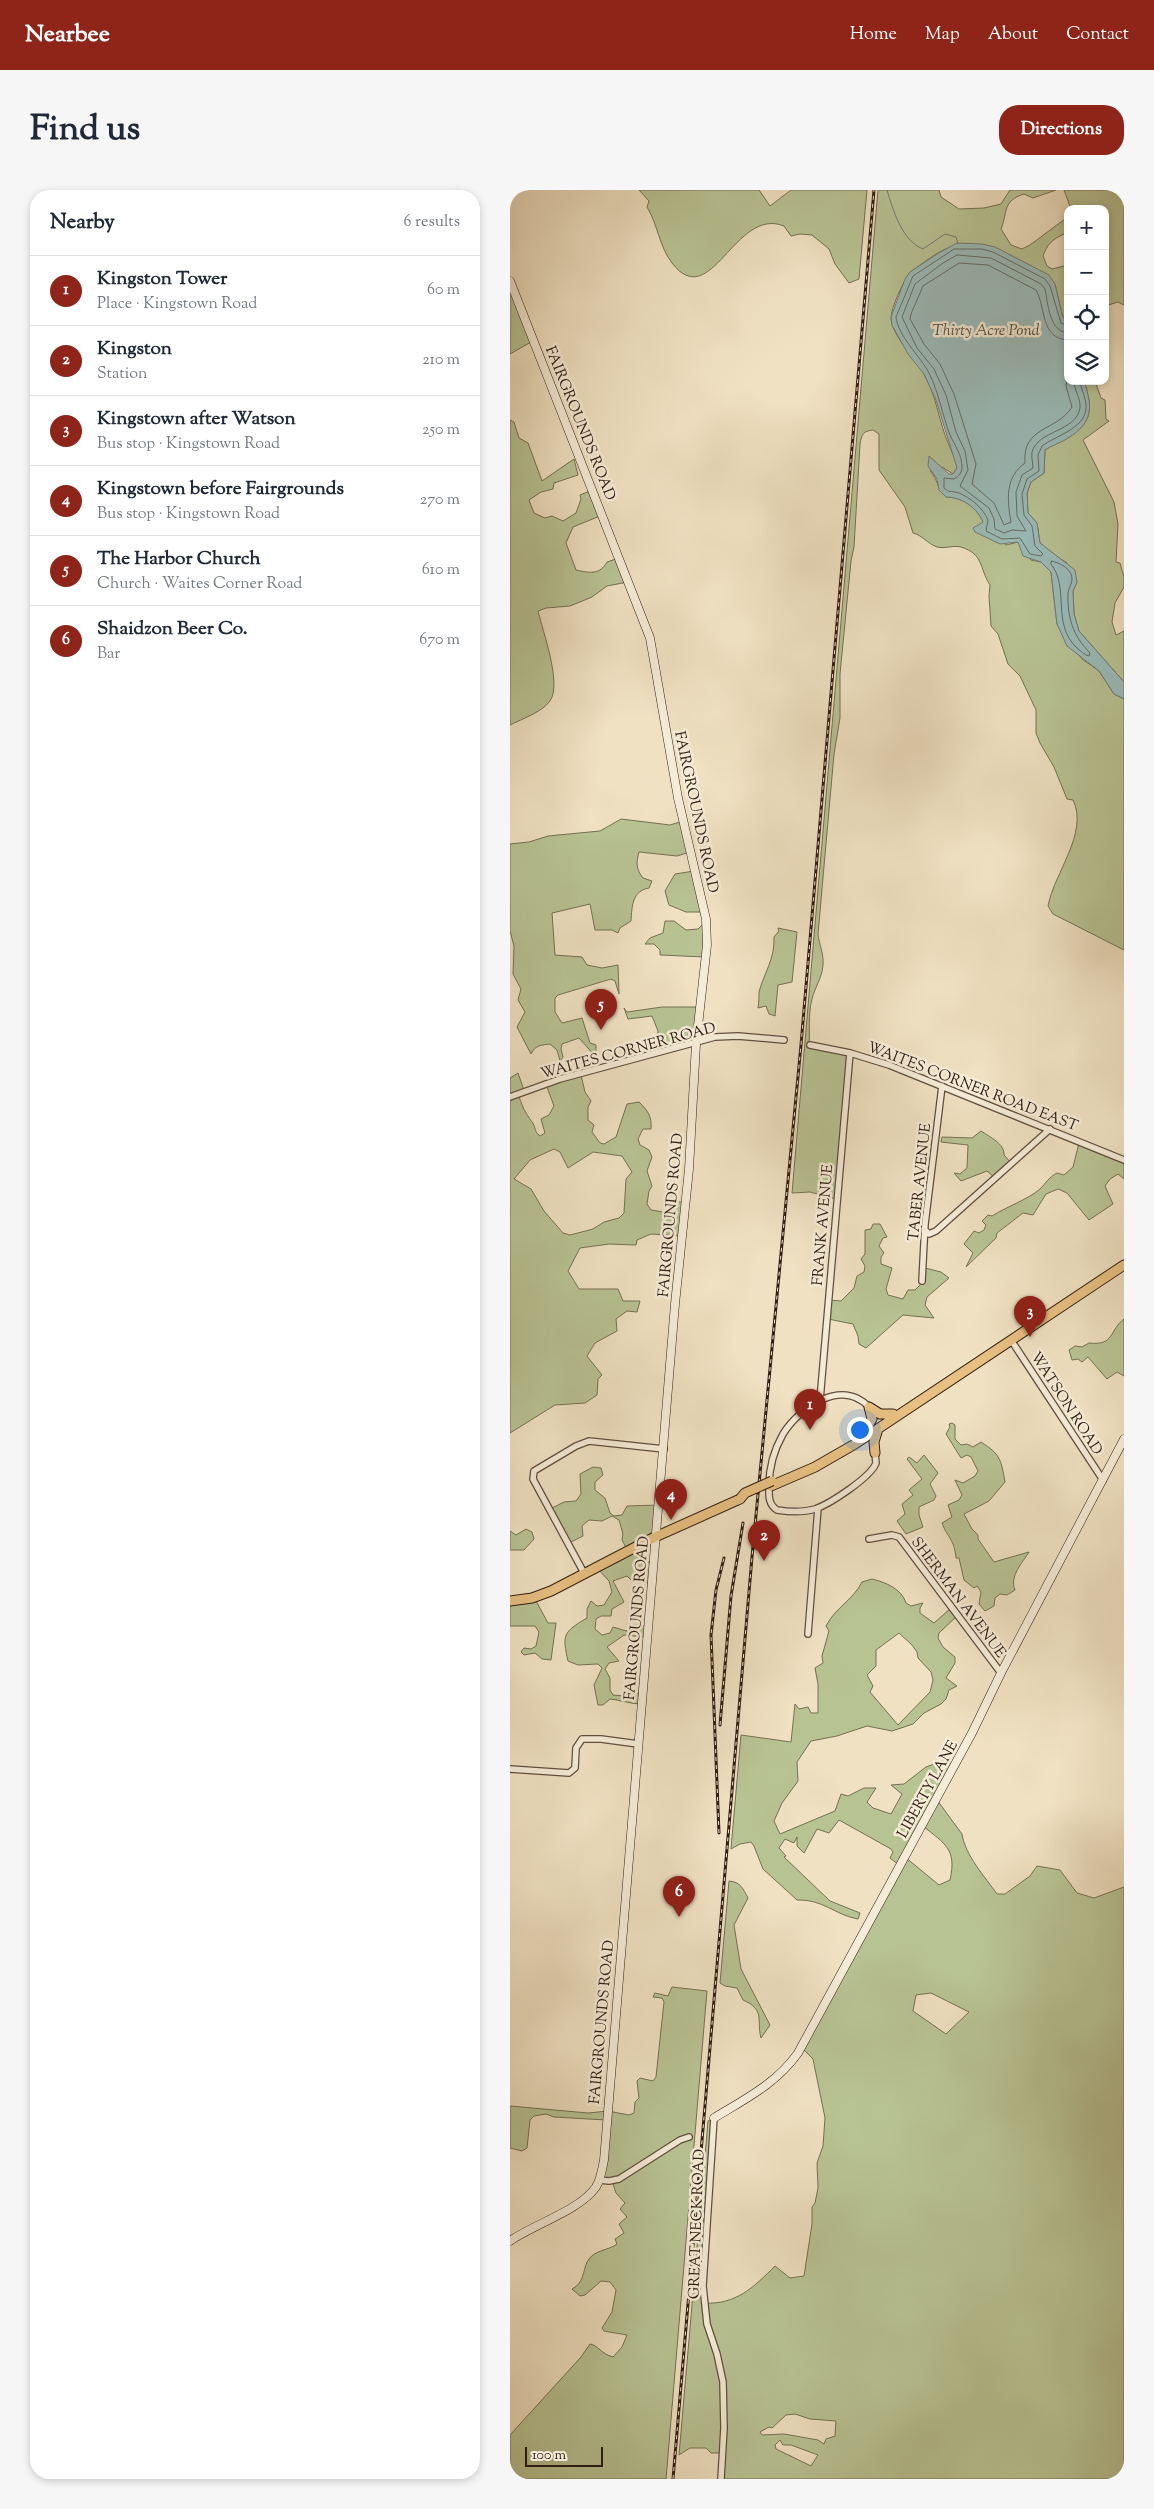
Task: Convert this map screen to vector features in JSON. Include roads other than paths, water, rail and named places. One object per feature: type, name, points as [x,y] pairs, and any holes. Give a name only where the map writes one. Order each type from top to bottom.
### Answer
[{"type":"main road","points":[[510,1601],[541,1595],[657,1536],[772,1484],[815,1461],[863,1434],[966,1369],[1124,1265]]},
{"type":"main road","points":[[772,1484],[816,1467],[855,1444],[966,1369]]},
{"type":"main road","points":[[869,1407],[880,1414],[893,1414]]},
{"type":"main road","points":[[863,1434],[872,1422],[869,1407]]},
{"type":"main road","points":[[875,1453],[874,1442],[878,1430]]},
{"type":"main road","points":[[855,1444],[863,1445],[875,1453]]},
{"type":"street","name":"FAIRGROUNDS ROAD","points":[[510,281],[650,638],[678,798],[706,919],[707,945],[696,1044],[689,1168],[604,2152],[599,2180]]},
{"type":"street","name":"WAITES CORNER ROAD","points":[[510,1097],[560,1079],[677,1046],[696,1044],[727,1036],[784,1040]]},
{"type":"street","name":"WAITES CORNER ROAD EAST","points":[[810,1045],[850,1053],[889,1065],[1124,1160]]},
{"type":"street","name":"FRANK AVENUE","points":[[820,1400],[850,1053]]},
{"type":"street","name":"TABER AVENUE","points":[[922,1281],[942,1086]]},
{"type":"street","points":[[926,1231],[929,1234],[936,1231],[1050,1129]]},
{"type":"street","name":"WATSON ROAD","points":[[1011,1340],[1103,1480]]},
{"type":"street","points":[[869,1407],[862,1399],[842,1394],[820,1400],[801,1414],[784,1433],[776,1448],[769,1474],[769,1501],[777,1510],[804,1511],[818,1508],[870,1473],[876,1463],[875,1453]]},
{"type":"street","name":"LIBERTY LANE","points":[[714,2118],[768,2086],[787,2068],[798,2053],[950,1776],[1001,1673],[1124,1439]]},
{"type":"street","points":[[584,1573],[533,1479],[534,1471],[576,1446],[589,1441],[664,1449]]},
{"type":"street","points":[[808,1634],[818,1508]]},
{"type":"street","name":"SHERMAN AVENUE","points":[[869,1538],[892,1535],[899,1537],[1001,1673]]},
{"type":"street","points":[[510,1769],[569,1773],[575,1768],[576,1748],[582,1740],[600,1739],[638,1744]]},
{"type":"street","name":"GREAT NECK ROAD","points":[[714,2118],[703,2286],[707,2324],[717,2354],[723,2382],[724,2428],[721,2479]]},
{"type":"street","points":[[510,2241],[577,2203],[591,2193],[599,2180],[610,2181],[620,2178],[680,2140],[689,2137]]},
{"type":"water","name":"Thirty Acre Pond","points":[[957,243],[982,244],[995,247],[1049,275],[1055,284],[1064,318],[1064,385],[1085,385],[1089,409],[1085,423],[1080,429],[1063,441],[1045,450],[1044,473],[1031,482],[1027,493],[1028,513],[1037,523],[1040,543],[1075,570],[1077,582],[1073,591],[1074,614],[1079,631],[1124,682],[1124,699],[1114,694],[1099,671],[1067,646],[1057,624],[1051,572],[1041,562],[1023,556],[1018,542],[1000,544],[975,532],[973,528],[983,522],[977,512],[963,501],[946,497],[939,490],[937,479],[928,466],[929,456],[949,474],[953,474],[957,468],[936,400],[924,374],[908,354],[892,325],[891,317],[905,279],[910,272]]},
{"type":"waterway","points":[[887,190],[899,224],[909,239],[916,245],[923,249],[945,234],[956,237],[958,244]]},
{"type":"railway","points":[[673,2479],[752,1557],[801,1045],[874,190]]},
{"type":"railway","points":[[720,1725],[731,1596],[743,1523]]},
{"type":"railway","points":[[719,1833],[711,1635],[716,1590],[724,1558]]},
{"type":"place","name":"The Harbor Church","points":[[601,1030]]},
{"type":"place","name":"Kingstown after Watson","points":[[1030,1337]]},
{"type":"place","name":"Kingston Tower","points":[[810,1430]]},
{"type":"place","name":"Kingstown before Fairgrounds","points":[[671,1520]]},
{"type":"place","name":"Kingston","points":[[764,1561]]},
{"type":"place","name":"Shaidzon Beer Co.","points":[[679,1917]]}]
